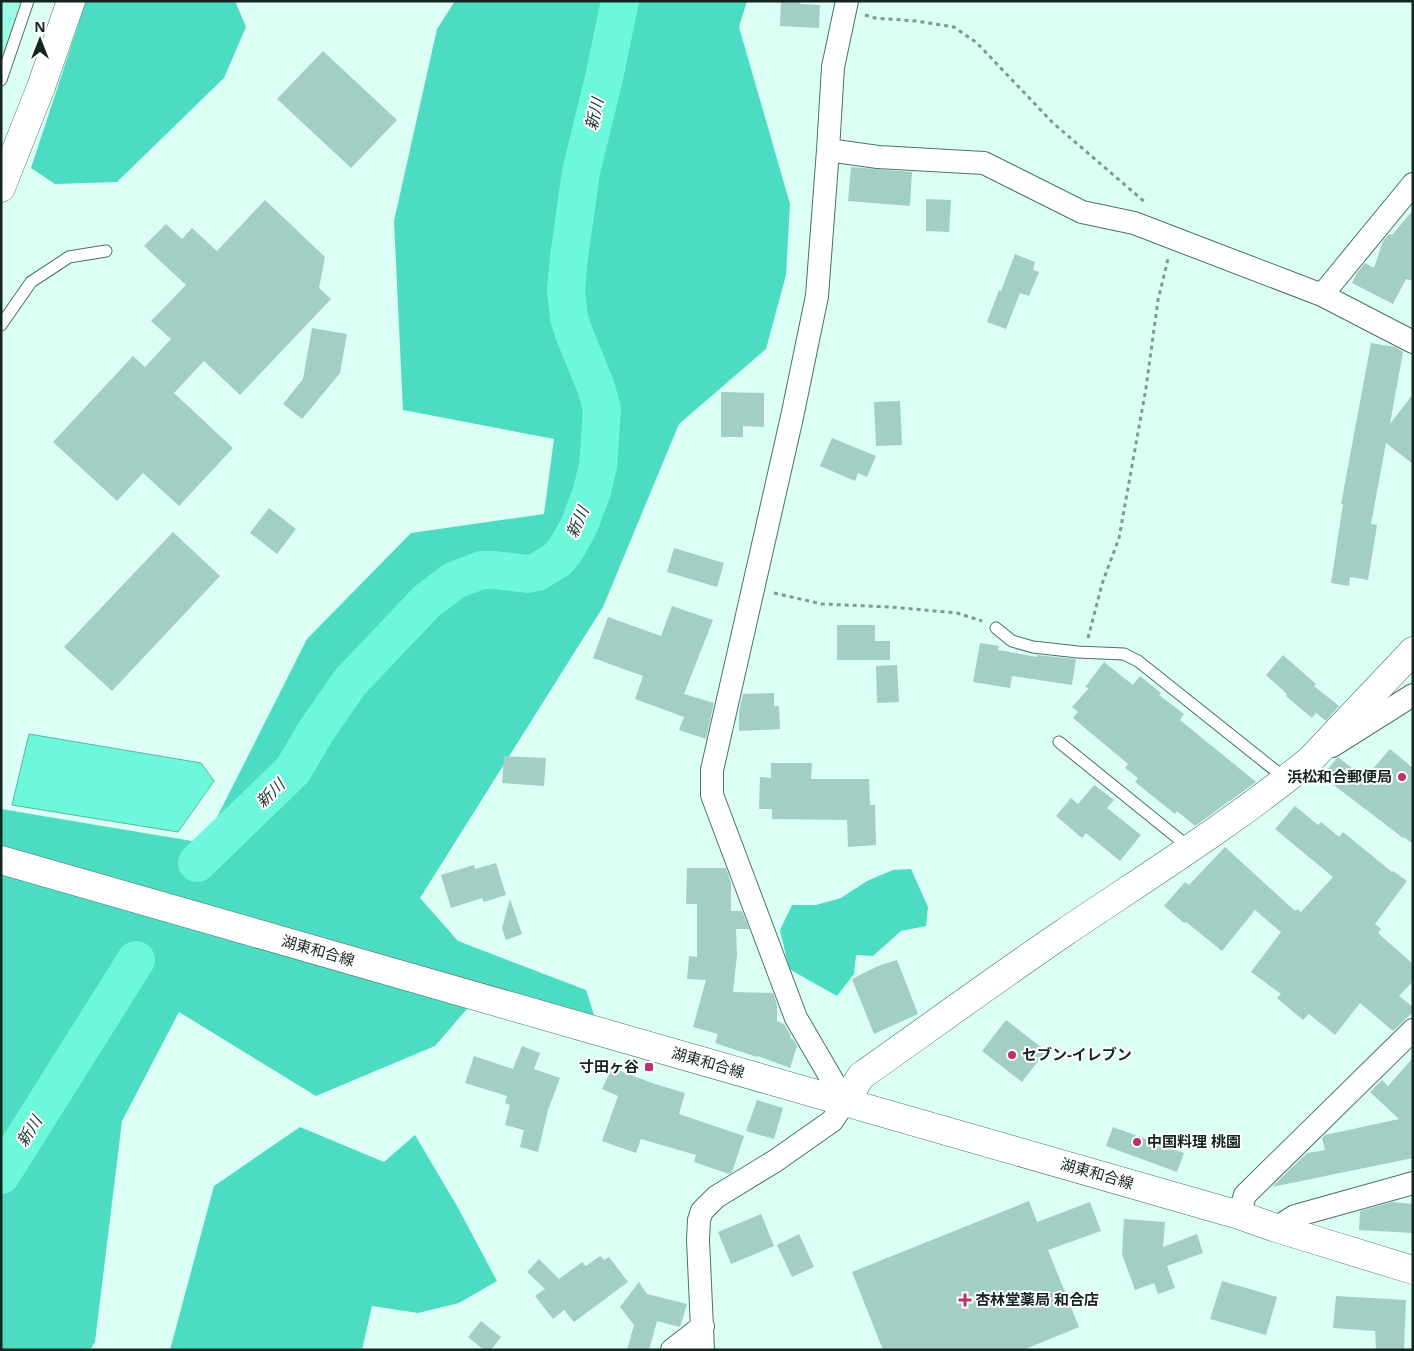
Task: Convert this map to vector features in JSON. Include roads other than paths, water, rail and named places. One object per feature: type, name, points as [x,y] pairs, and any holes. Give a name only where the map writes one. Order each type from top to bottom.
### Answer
[{"type":"main road","points":[[1,188],[41,87],[71,1]]},
{"type":"main road","points":[[845,1102],[861,1076],[1064,932],[1190,849],[1310,760],[1413,651]]},
{"type":"main road","name":"湖東和合線","points":[[1,860],[1239,1215],[1413,1270]]},
{"type":"street","points":[[703,1350],[698,1240],[699,1220],[702,1211],[716,1197],[775,1161],[832,1121],[845,1102],[796,1018],[712,794],[712,770],[792,417],[817,296],[833,66],[843,4]]},
{"type":"street","points":[[828,150],[878,157],[984,164],[1082,212],[1134,223],[1322,295],[1413,342]]},
{"type":"street","points":[[1322,295],[1413,184]]},
{"type":"street","points":[[1310,760],[1413,694]]},
{"type":"street","points":[[1239,1215],[1245,1196],[1413,1030]]},
{"type":"street","points":[[1276,1228],[1294,1216],[1413,1183]]},
{"type":"street","points":[[672,1350],[703,1326]]},
{"type":"lane","points":[[1,80],[28,1]]},
{"type":"lane","points":[[1,325],[31,282],[69,257],[106,251]]},
{"type":"lane","points":[[996,628],[1012,641],[1034,647],[1124,654],[1138,661],[1286,779]]},
{"type":"lane","points":[[1059,742],[1190,849]]},
{"type":"waterway","name":"新川","points":[[197,863],[293,770],[316,731],[350,682],[427,601],[455,580],[482,570],[528,574],[537,572],[558,559],[579,526],[592,491],[598,466],[602,409],[596,387],[569,318],[566,290],[581,172],[604,78],[620,1]]},
{"type":"waterway","name":"新川","points":[[1,1175],[136,960]]},
{"type":"place","name":"浜松和合郵便局","points":[[1402,777]]},
{"type":"place","name":"セブン-イレブン","points":[[1012,1055]]},
{"type":"place","name":"寸田ヶ谷","points":[[649,1067]]},
{"type":"place","name":"中国料理 桃園","points":[[1137,1142]]},
{"type":"place","name":"杏林堂薬局 和合店","points":[[965,1300]]}]
